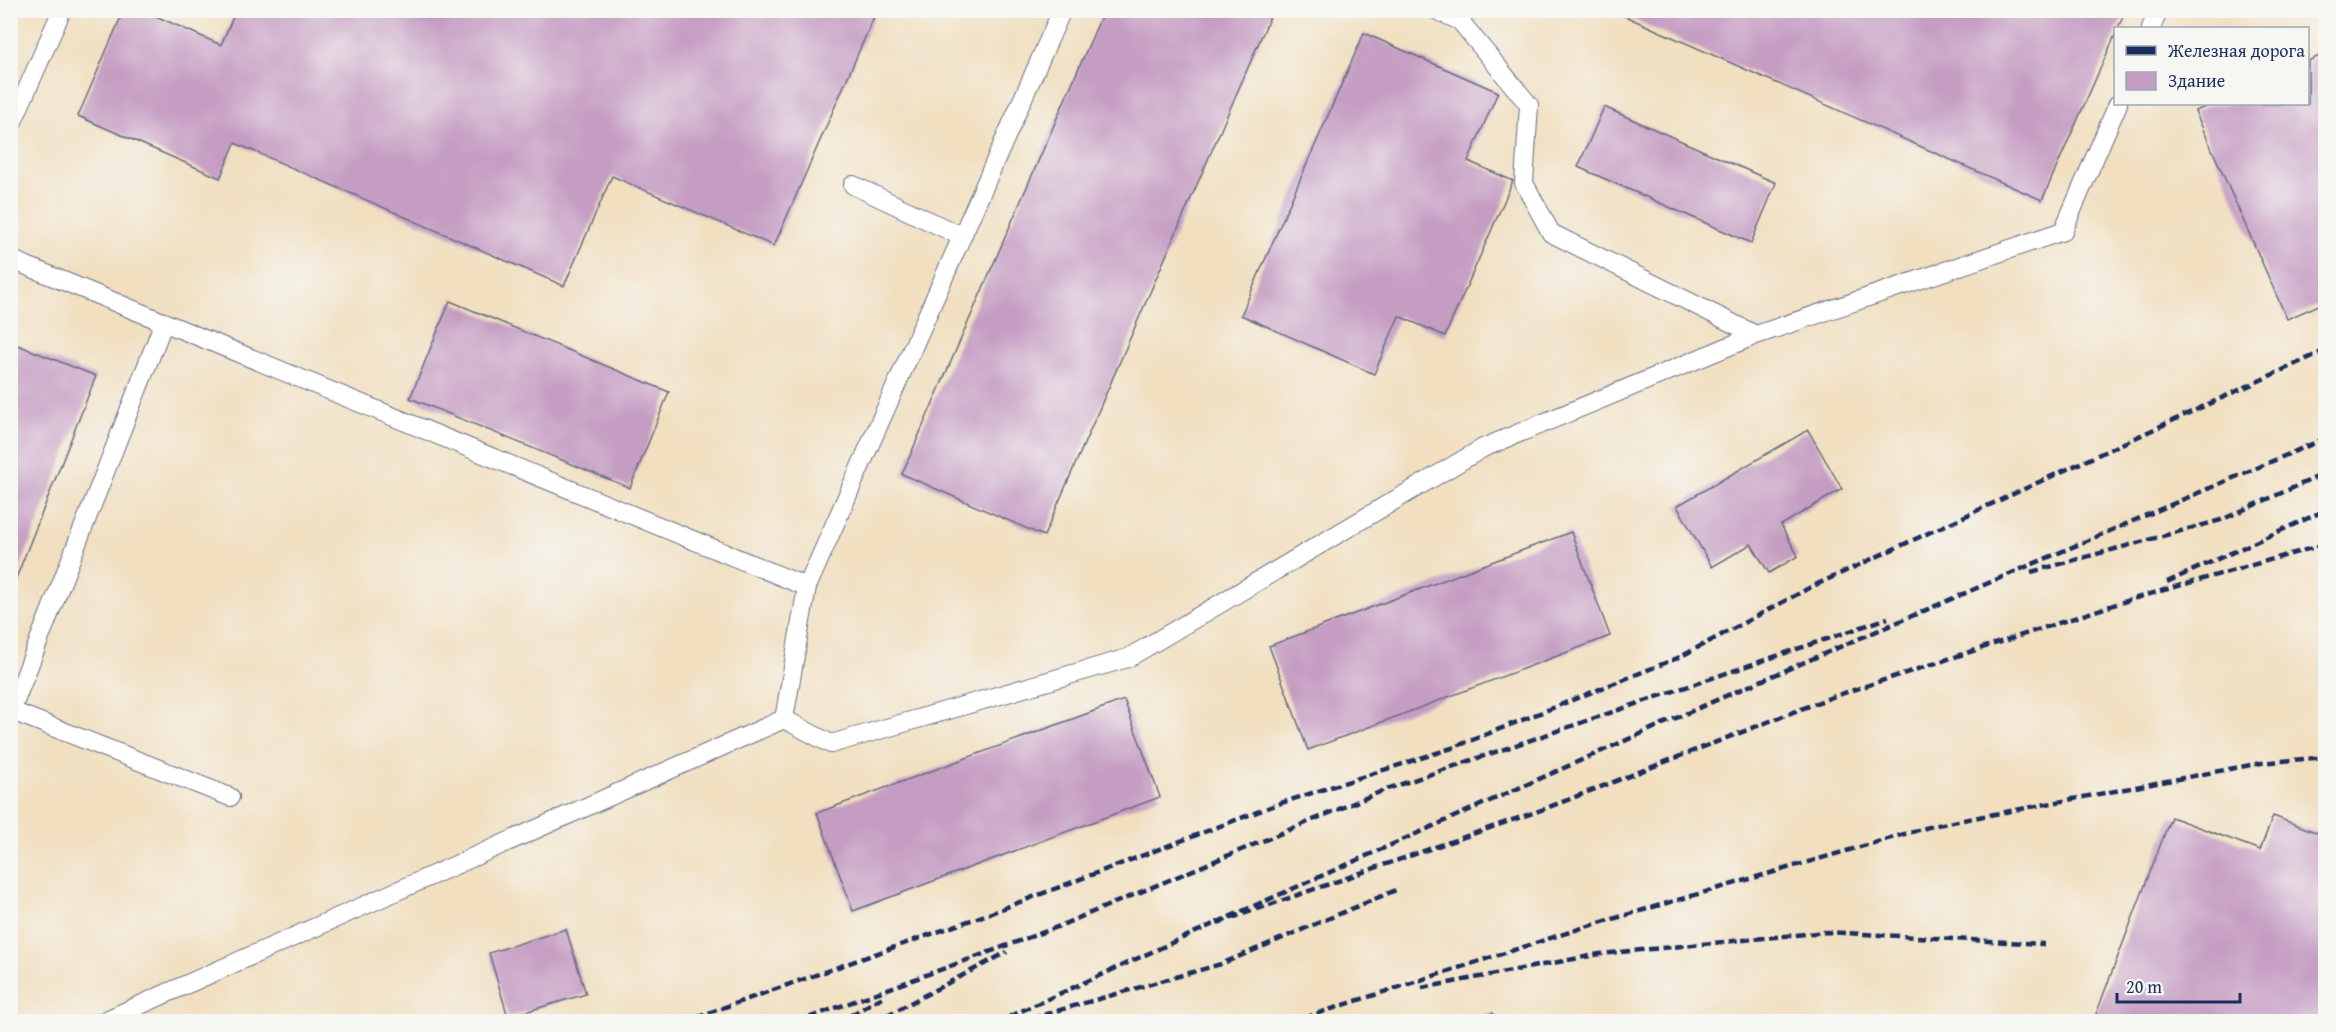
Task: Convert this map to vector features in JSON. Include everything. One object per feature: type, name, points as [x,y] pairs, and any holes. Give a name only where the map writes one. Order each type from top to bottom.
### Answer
[{"type":"lane","points":[[10,128],[62,10]]},
{"type":"lane","points":[[784,719],[807,587],[1062,10]]},
{"type":"lane","points":[[1436,10],[1460,21],[1529,105],[1524,183],[1551,233],[1756,335]]},
{"type":"lane","points":[[2151,27],[2159,10]]},
{"type":"lane","points":[[784,719],[831,744],[1128,658],[1483,448],[1756,335],[2063,231],[2118,105]]},
{"type":"lane","points":[[853,185],[962,236]]},
{"type":"lane","points":[[10,259],[807,587]]},
{"type":"lane","points":[[164,322],[11,712],[230,797]]},
{"type":"lane","points":[[102,1022],[784,719]]},
{"type":"building","points":[[124,10],[142,10],[221,45],[236,10],[877,10],[774,246],[612,176],[564,286],[235,143],[220,178],[78,116]]},
{"type":"building","points":[[1104,10],[1273,10],[1044,536],[902,474]]},
{"type":"building","points":[[1611,10],[2126,10],[2118,27],[2114,27],[2114,38],[2042,200]]},
{"type":"building","points":[[1364,33],[1498,92],[1468,161],[1513,181],[1445,336],[1399,316],[1374,374],[1241,315]]},
{"type":"building","points":[[2326,53],[2326,302],[2287,319],[2195,111],[2210,105],[2309,105],[2309,61]]},
{"type":"building","points":[[1604,107],[1776,183],[1751,243],[1578,167]]},
{"type":"building","points":[[450,301],[669,392],[630,488],[410,398]]},
{"type":"building","points":[[10,342],[96,376],[11,591],[10,591]]},
{"type":"building","points":[[1808,430],[1842,489],[1781,525],[1798,556],[1769,573],[1751,544],[1712,567],[1677,506]]},
{"type":"building","points":[[1571,532],[1610,636],[1308,750],[1269,646]]},
{"type":"building","points":[[1124,700],[1160,797],[853,911],[817,813]]},
{"type":"building","points":[[2273,816],[2326,836],[2326,1022],[2093,1022],[2171,817],[2260,850]]},
{"type":"building","points":[[566,929],[586,994],[508,1017],[489,953]]},
{"type":"building","points":[[1493,1013],[1496,1022],[1461,1022],[1461,1021]]},
{"type":"railway","points":[[683,1022],[991,913],[1278,804],[1452,748],[1680,657],[1811,587],[2326,350]]},
{"type":"railway","points":[[2326,438],[1721,698],[1209,926],[1544,809],[1832,697],[2129,600],[2326,544]]},
{"type":"railway","points":[[2031,572],[2221,520],[2326,473]]},
{"type":"railway","points":[[2167,582],[2326,510]]},
{"type":"railway","points":[[797,1022],[1052,929],[1387,789],[1888,618]]},
{"type":"railway","points":[[1291,1022],[1585,927],[1932,826],[2261,763],[2326,757]]},
{"type":"railway","points":[[1018,1022],[1221,964],[1396,890]]},
{"type":"railway","points":[[997,1022],[1209,926]]},
{"type":"railway","points":[[1422,988],[1600,954],[1826,932],[2044,944]]},
{"type":"railway","points":[[874,1022],[1007,952]]},
{"type":"railway","points":[[839,1022],[886,995]]}]
